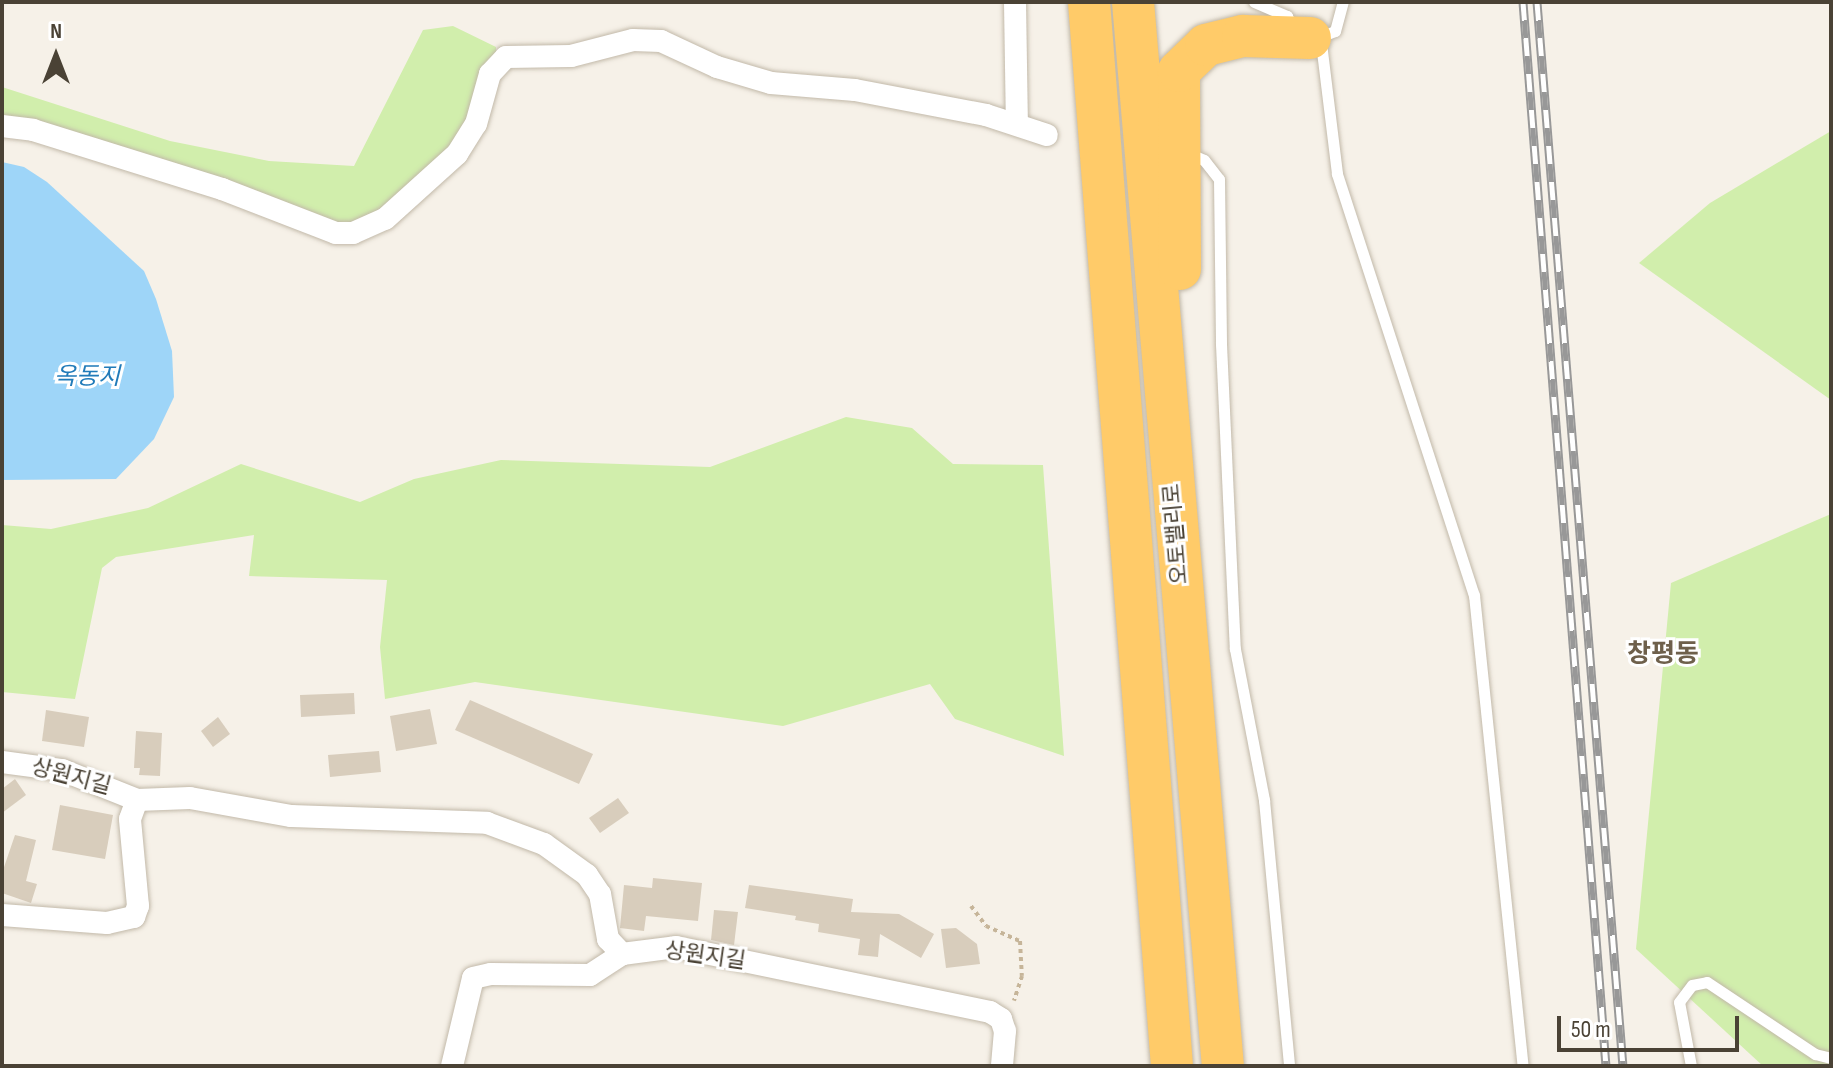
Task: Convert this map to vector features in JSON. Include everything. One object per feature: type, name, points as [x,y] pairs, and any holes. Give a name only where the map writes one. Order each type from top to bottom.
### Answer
[{"type":"highway","name":"오토밸리로","points":[[1089,2],[1172,1066]]},
{"type":"highway","name":"오토밸리로","points":[[1133,2],[1223,1066]]},
{"type":"highway","points":[[1178,554],[1179,71],[1206,45],[1302,24]]},
{"type":"street","points":[[1015,2],[1017,123]]},
{"type":"street","points":[[2,126],[33,130],[208,184],[316,228],[353,233],[385,219],[457,154],[476,124],[490,74],[506,57],[571,56],[633,40],[661,41],[717,67],[771,83],[855,90],[1017,123],[1047,135]]},
{"type":"street","name":"상원지길","points":[[2,762],[62,770],[137,800],[190,798],[291,816],[487,823],[544,844],[587,875],[600,894],[608,939],[622,954],[676,947],[954,1001],[1001,1019]]},
{"type":"street","name":"상원지길","points":[[2,915],[107,923],[134,917],[138,906],[130,819],[137,800]]},
{"type":"street","points":[[452,1066],[473,978],[590,975],[622,954]]},
{"type":"street","points":[[1001,1019],[1002,1066]]},
{"type":"lane","points":[[1254,2],[1302,24],[1335,31],[1341,4]]},
{"type":"lane","points":[[1302,24],[1337,174],[1474,595],[1523,1066]]},
{"type":"lane","points":[[1185,152],[1204,160],[1219,179],[1221,344],[1235,649],[1264,800],[1289,1066]]},
{"type":"lane","points":[[1691,1066],[1679,1002],[1692,985],[1707,982],[1815,1054],[1831,1058]]},
{"type":"path","points":[[971,906],[986,926],[1015,936],[1023,951],[1020,986],[1001,1019]]},
{"type":"green space","points":[[453,26],[496,47],[496,60],[465,135],[401,200],[353,228],[2,121],[2,87],[170,141],[269,161],[354,166],[423,30]]},
{"type":"green space","points":[[1831,131],[1831,400],[1639,263],[1710,203]]},
{"type":"green space","points":[[846,417],[912,428],[953,464],[1043,465],[1064,756],[955,719],[930,684],[783,726],[475,682],[385,699],[380,647],[387,580],[249,576],[254,535],[116,557],[102,568],[75,699],[2,692],[2,525],[51,529],[148,508],[241,464],[360,502],[414,479],[501,460],[710,467]]},
{"type":"green space","points":[[1831,514],[1831,1066],[1763,1066],[1636,949],[1671,583]]},
{"type":"water","name":"옥동지","points":[[2,162],[24,167],[47,182],[144,271],[156,299],[172,351],[174,397],[154,439],[116,479],[2,480]]},
{"type":"building","points":[[354,693],[355,714],[301,717],[300,695]]},
{"type":"building","points":[[470,700],[593,754],[579,784],[455,730]]},
{"type":"building","points":[[430,709],[437,744],[396,751],[390,716]]},
{"type":"building","points":[[46,710],[89,717],[84,747],[42,741]]},
{"type":"building","points":[[218,717],[230,734],[213,747],[201,731]]},
{"type":"building","points":[[136,731],[162,733],[160,776],[139,775],[140,768],[134,768]]},
{"type":"building","points":[[379,751],[381,772],[330,777],[328,755]]},
{"type":"building","points":[[15,779],[26,795],[2,813],[2,789]]},
{"type":"building","points":[[618,798],[629,813],[600,833],[589,818]]},
{"type":"building","points":[[60,805],[113,815],[105,859],[52,850]]},
{"type":"building","points":[[15,835],[36,840],[26,881],[37,884],[31,903],[2,893],[2,873]]},
{"type":"building","points":[[653,878],[702,883],[698,921],[646,916],[644,931],[620,928],[624,885],[652,888]]},
{"type":"building","points":[[749,885],[853,899],[851,912],[899,914],[934,934],[921,958],[880,934],[878,957],[858,955],[860,939],[818,932],[819,924],[795,920],[796,916],[745,908]]},
{"type":"building","points":[[714,910],[738,912],[734,945],[711,940]]},
{"type":"building","points":[[956,928],[977,944],[980,964],[946,968],[941,929]]},
{"type":"railway","points":[[1523,2],[1606,1066]]},
{"type":"railway","points":[[1537,2],[1623,1066]]},
{"type":"district","name":"창평동","points":[[1663,655]]}]
